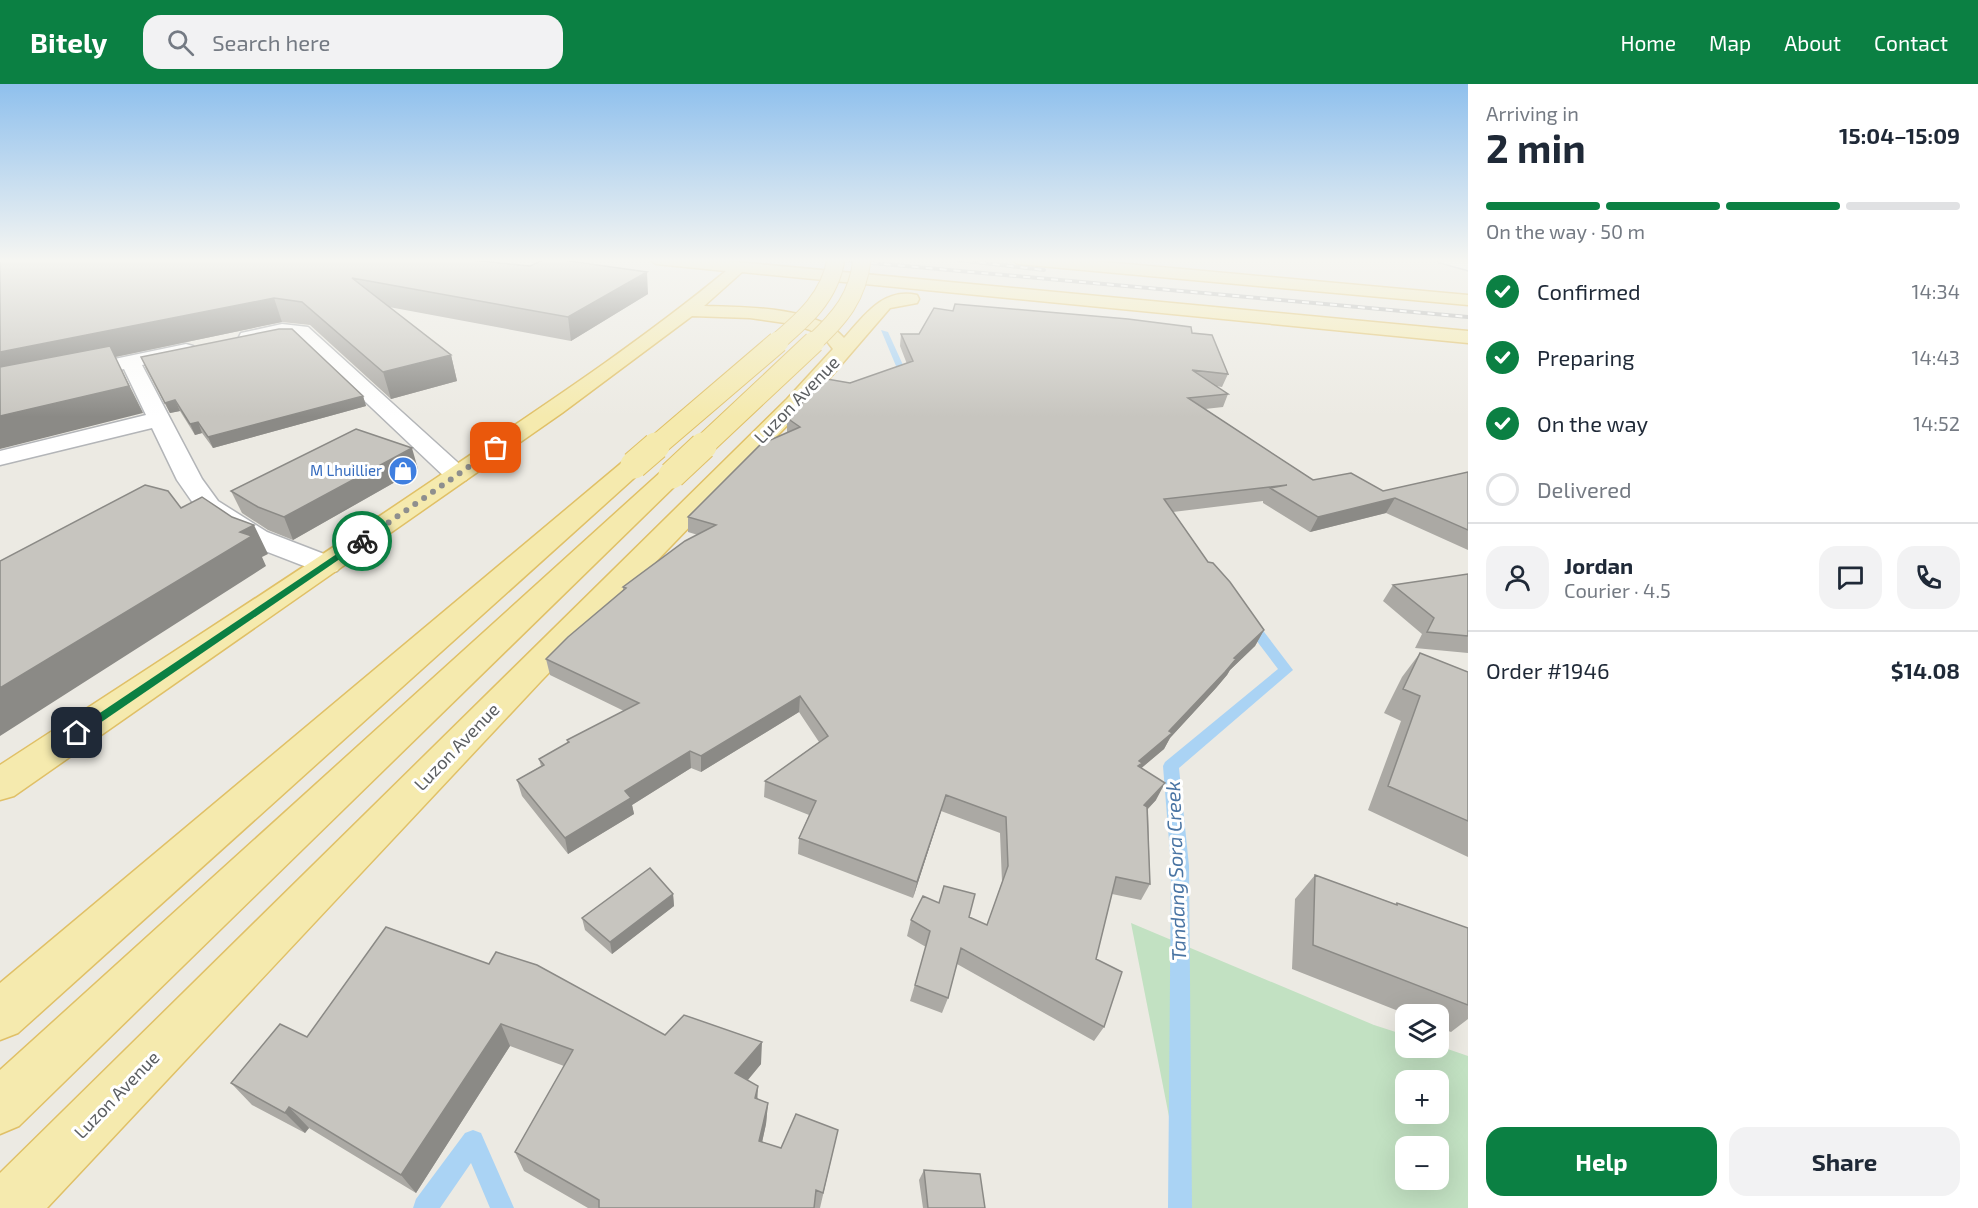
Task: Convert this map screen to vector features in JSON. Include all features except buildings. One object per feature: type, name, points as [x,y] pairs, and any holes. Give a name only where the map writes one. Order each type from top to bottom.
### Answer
[{"type":"main road","points":[[0,785],[327,565],[687,311]]},
{"type":"main road","points":[[701,311],[747,313],[802,322],[834,337],[844,351]]},
{"type":"main road","points":[[0,1015],[803,320],[809,311]]},
{"type":"main road","name":"Luzon Avenue","points":[[0,1107],[834,322],[841,311]]},
{"type":"main road","name":"Luzon Avenue","points":[[7,1208],[795,404],[878,311]]},
{"type":"main road","points":[[1030,311],[1207,330]]},
{"type":"main road","points":[[1214,311],[1468,337]]},
{"type":"main road","points":[[1254,315],[1413,320],[1468,325]]},
{"type":"street","points":[[0,389],[282,330],[301,331],[457,475]]},
{"type":"street","points":[[130,362],[159,419],[180,485],[227,520],[256,538],[327,565]]},
{"type":"street","points":[[0,458],[159,419]]},
{"type":"green space","points":[[1131,923],[1395,1032],[1395,1058],[1449,1058],[1449,1049],[1468,1056],[1468,1208],[1187,1208]]},
{"type":"waterway","name":"Tandang Sora Creek","points":[[884,332],[905,378],[910,380]]},
{"type":"waterway","name":"Tandang Sora Creek","points":[[1180,1208],[1180,866],[1171,766],[1286,670],[1250,623]]},
{"type":"waterway","name":"Tandang Sora Creek","points":[[425,1208],[473,1141],[502,1208]]},
{"type":"railway","points":[[1407,311],[1468,317]]},
{"type":"way so far","points":[[362,541],[496,448]]},
{"type":"place","name":"M Lhuillier","points":[[403,471]]},
{"type":"route","points":[[77,733],[362,541]]}]
